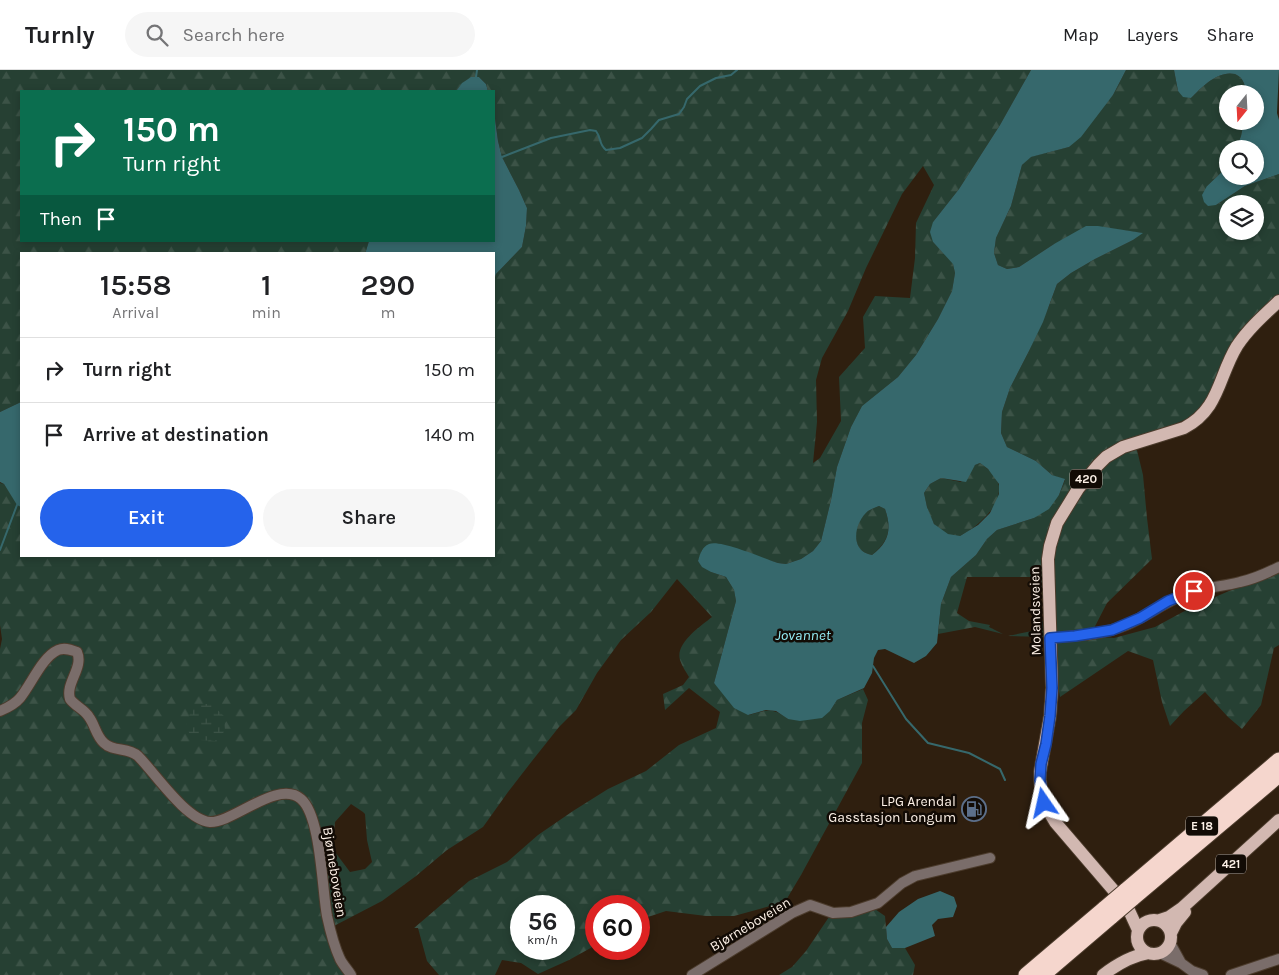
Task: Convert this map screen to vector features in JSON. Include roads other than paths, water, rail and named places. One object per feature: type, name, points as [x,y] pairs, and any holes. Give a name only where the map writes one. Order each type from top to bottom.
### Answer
[{"type":"highway","name":"E 18","points":[[1128,899],[1279,760]]},
{"type":"highway","name":"E 18","points":[[1026,975],[1108,912],[1128,899],[1279,775]]},
{"type":"highway","name":"E 18","points":[[1042,975],[1108,912]]},
{"type":"main road","name":"Molandsveien","points":[[1155,920],[1128,899],[1054,822],[1042,796],[1040,772],[1050,716],[1052,688],[1048,575],[1050,546],[1057,523],[1078,489],[1098,464],[1114,452],[1132,444],[1184,428],[1201,416],[1213,401],[1237,346],[1279,301]]},
{"type":"main road","name":"421","points":[[1118,964],[1142,924],[1169,917],[1182,908],[1279,820]]},
{"type":"main road","name":"421","points":[[1103,975],[1118,964],[1143,954],[1165,950],[1176,923],[1186,911],[1279,826]]},
{"type":"main road","name":"Molandsveien","points":[[1128,899],[1137,934]]},
{"type":"main road","points":[[1155,920],[1166,924],[1171,938]]},
{"type":"main road","points":[[1137,934],[1140,948],[1154,953]]},
{"type":"street","points":[[1050,638],[1112,630],[1140,618],[1168,601],[1194,591],[1242,582],[1279,567]]},
{"type":"street","name":"Bjørneboveien","points":[[0,711],[19,700],[45,661],[58,650],[70,649],[77,652],[79,658],[77,671],[69,690],[70,699],[89,716],[100,740],[113,748],[127,750],[138,756],[190,813],[202,821],[222,820],[259,801],[281,794],[294,795],[302,799],[310,810],[314,824],[322,865],[327,916],[335,945],[341,960],[351,975]]},
{"type":"street","name":"Bjørneboveien","points":[[692,975],[792,913],[810,905],[833,913],[851,912],[878,903],[902,883],[915,876],[975,860],[990,858]]},
{"type":"street","points":[[1171,938],[1181,963]]},
{"type":"street","points":[[1154,953],[1181,963],[1192,971],[1203,975]]},
{"type":"street","points":[[1230,975],[1279,958]]},
{"type":"water","name":"Jovannet","points":[[1031,70],[1126,70],[1113,95],[1081,137],[1069,147],[1031,157],[1022,165],[1011,206],[996,238],[994,253],[998,265],[1007,269],[1019,267],[1086,226],[1143,233],[1071,273],[1057,284],[1043,322],[1010,388],[1002,412],[1001,433],[1007,447],[1036,461],[1052,475],[1065,479],[1059,495],[1049,509],[1034,518],[997,530],[987,539],[976,555],[951,577],[941,604],[937,643],[926,656],[914,663],[885,649],[878,650],[874,658],[872,673],[864,688],[837,700],[830,711],[822,718],[800,721],[788,719],[776,711],[766,710],[748,715],[734,708],[714,683],[736,601],[734,590],[726,577],[702,567],[698,561],[701,553],[709,544],[723,544],[786,564],[801,559],[813,551],[821,541],[837,467],[851,427],[862,406],[898,377],[916,355],[938,319],[952,291],[955,273],[953,264],[933,242],[930,232],[933,222],[959,189],[1000,125]],"holes":[[[980,463],[988,469],[999,484],[999,494],[990,513],[978,525],[960,536],[948,534],[934,524],[924,493],[930,484],[941,478],[966,482],[975,465]],[[879,506],[885,509],[888,535],[882,545],[872,555],[859,547],[856,533],[859,523],[865,514]]]},
{"type":"water","points":[[1174,70],[1279,70],[1277,113],[1279,120],[1279,174],[1264,179],[1264,140],[1239,140],[1242,130],[1264,130],[1264,85],[1244,85],[1242,80],[1235,74],[1229,73],[1211,80],[1191,98],[1183,97],[1178,91]]},
{"type":"water","points":[[471,77],[479,77],[486,84],[488,90],[457,90],[462,83]]},
{"type":"water","points":[[495,118],[502,157],[527,208],[522,247],[496,274],[495,278],[495,252],[366,252],[369,242],[495,242]]},
{"type":"water","points":[[1219,175],[1219,185],[1248,185],[1231,195],[1219,195],[1219,203],[1208,206],[1204,202],[1202,195],[1207,186]]},
{"type":"water","points":[[20,402],[20,506],[17,505],[4,484],[0,482],[0,412]]},
{"type":"water","points":[[940,891],[954,897],[957,906],[953,917],[938,919],[932,925],[935,936],[905,948],[892,948],[887,939],[886,927],[899,912],[918,899]]},
{"type":"waterway","points":[[476,77],[477,70]]},
{"type":"waterway","points":[[502,157],[551,138],[590,130],[596,131],[606,150],[620,148],[642,138],[659,120],[679,114],[687,99],[700,86],[716,78],[731,75],[737,70]]},
{"type":"waterway","points":[[0,550],[17,505]]},
{"type":"waterway","points":[[873,666],[906,719],[928,743],[969,753],[1000,769],[1005,780]]},
{"type":"place","name":"LPG Arendal Gasstasjon Longum","points":[[974,809]]}]
